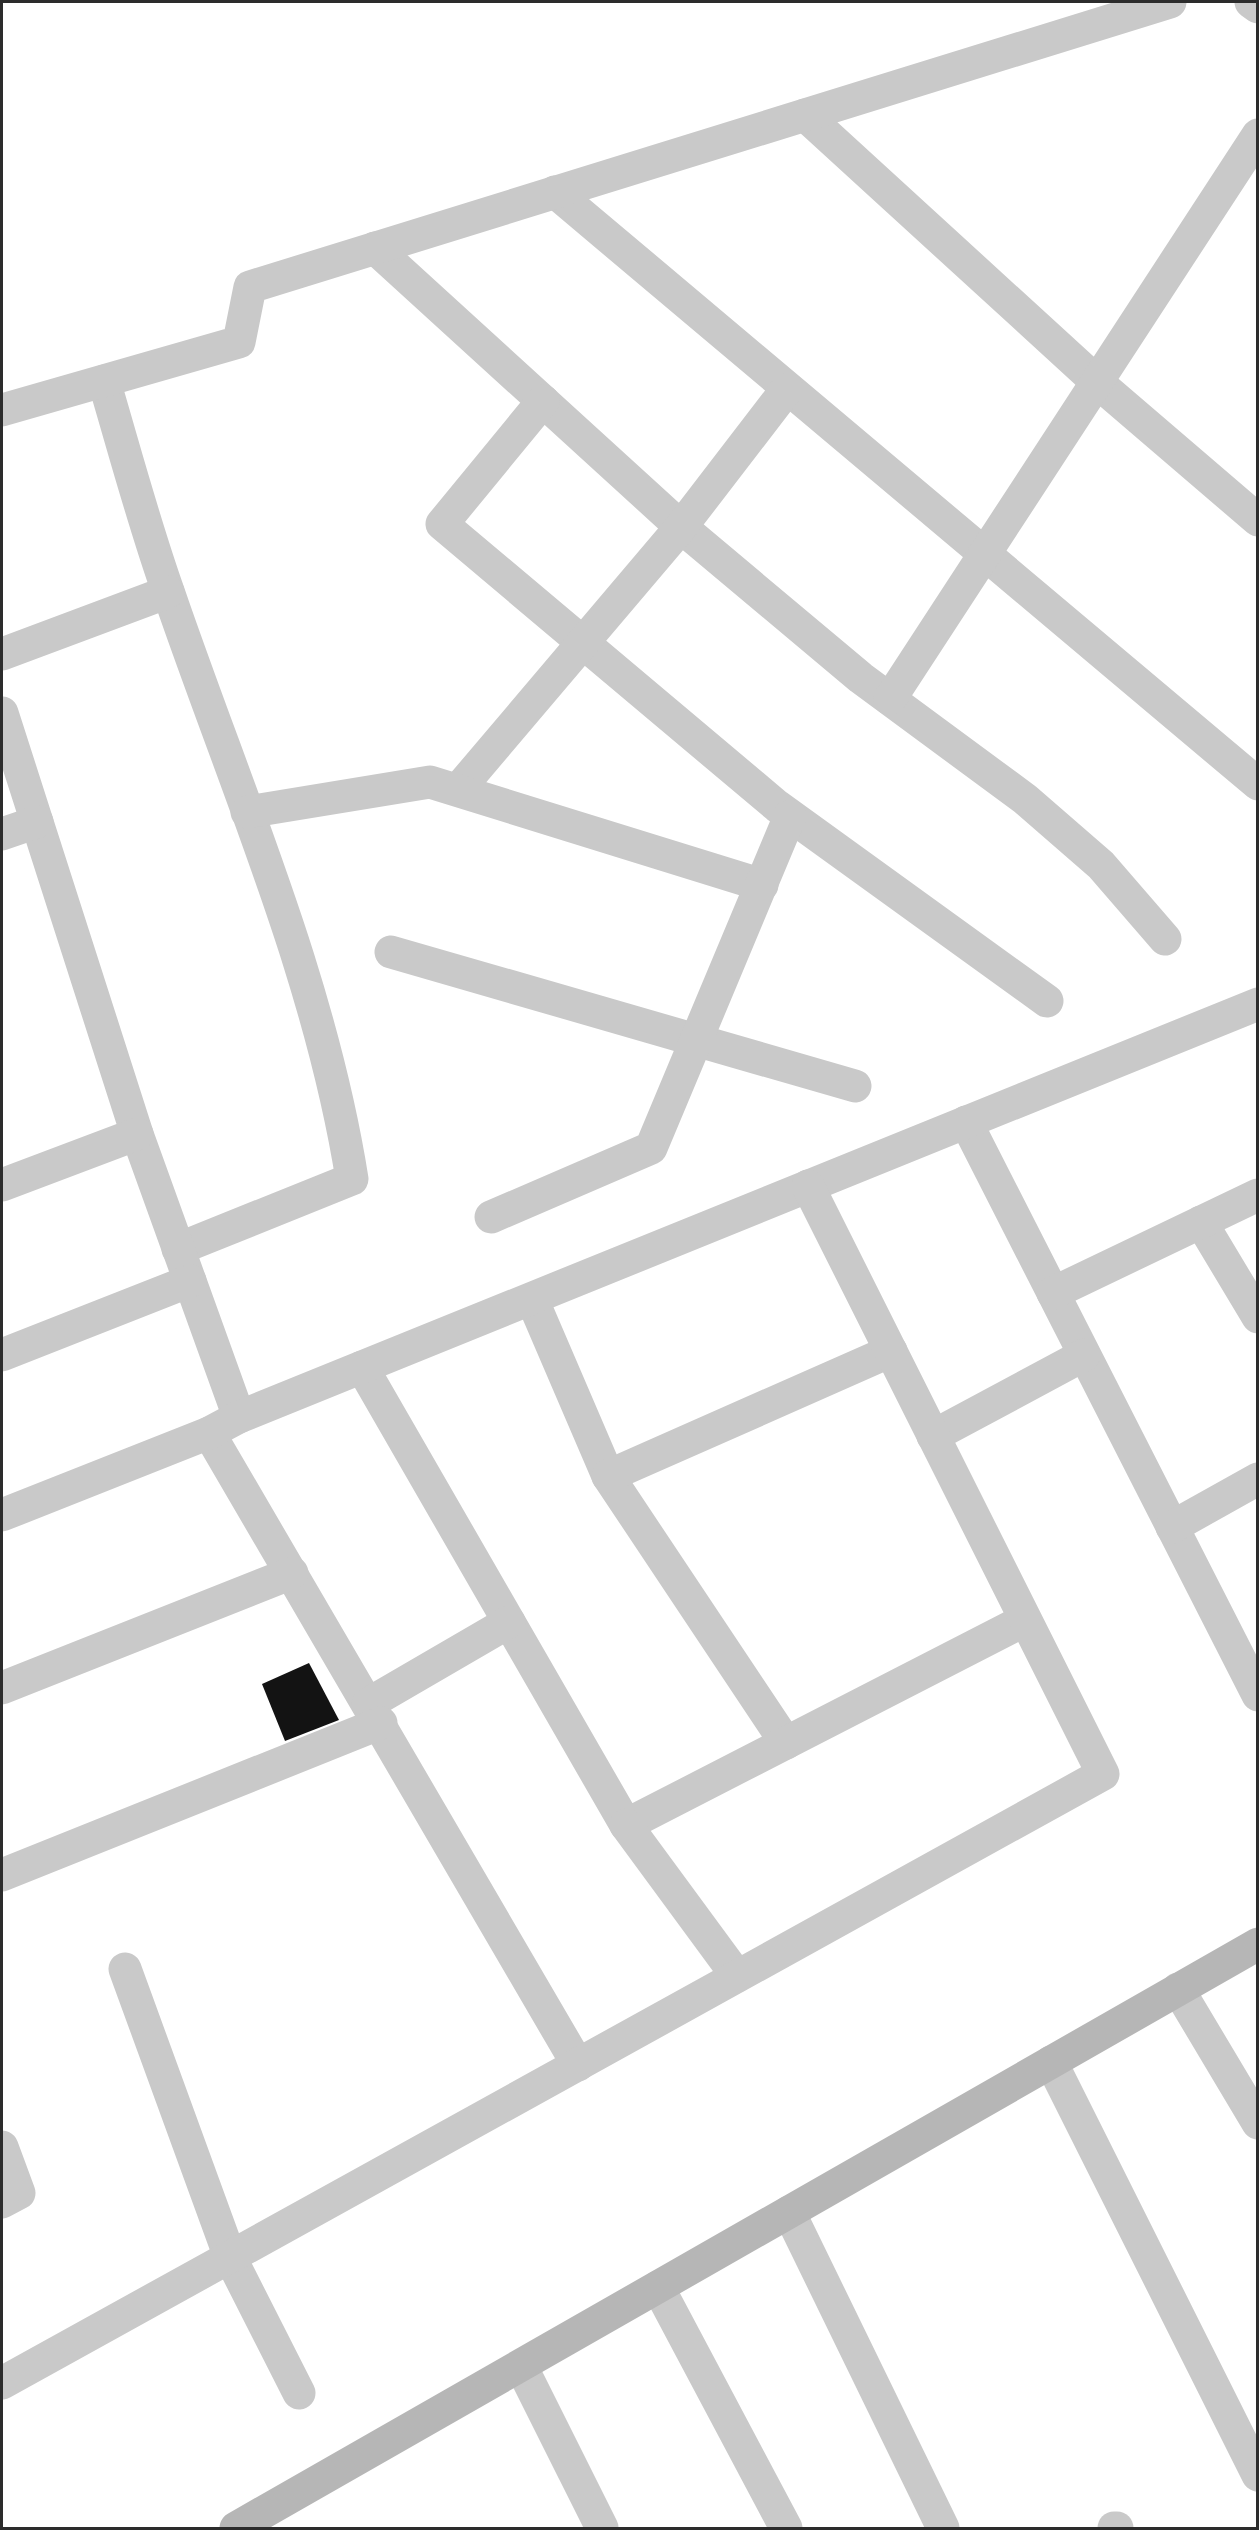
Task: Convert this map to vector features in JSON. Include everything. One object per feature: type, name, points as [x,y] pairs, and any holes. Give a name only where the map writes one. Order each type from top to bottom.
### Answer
[{"type":"street","points":[[2,410],[240,342],[250,287],[1170,2]]},
{"type":"street","points":[[1251,2],[1257,7]]},
{"type":"street","points":[[805,115],[1097,382],[1257,520]]},
{"type":"street","points":[[890,699],[1257,135]]},
{"type":"street","points":[[555,192],[1257,784]]},
{"type":"street","points":[[375,248],[681,527],[890,699],[1025,800],[1101,865],[1164,939]]},
{"type":"street","points":[[104,381],[168,592],[287,926],[328,1060],[342,1120],[352,1179],[178,1249]]},
{"type":"street","points":[[458,790],[681,527],[787,389]]},
{"type":"street","points":[[543,401],[442,524],[790,816],[1047,1001]]},
{"type":"street","points":[[2,654],[168,592]]},
{"type":"street","points":[[2,712],[137,1134],[239,1417]]},
{"type":"street","points":[[247,812],[430,782],[762,885]]},
{"type":"street","points":[[491,1217],[651,1148],[790,816]]},
{"type":"street","points":[[2,834],[37,822]]},
{"type":"street","points":[[391,952],[855,1086]]},
{"type":"street","points":[[2,1515],[209,1433],[239,1417],[1257,1004]]},
{"type":"street","points":[[966,1122],[1172,1527],[1255,1682]]},
{"type":"street","points":[[2,1185],[137,1134]]},
{"type":"street","points":[[2,2383],[1103,1774],[808,1186]]},
{"type":"street","points":[[1053,1293],[1257,1195]]},
{"type":"street","points":[[1201,1222],[1257,1317]]},
{"type":"street","points":[[2,1355],[190,1281]]},
{"type":"street","points":[[532,1299],[608,1476],[786,1743]]},
{"type":"street","points":[[608,1476],[891,1351]]},
{"type":"street","points":[[933,1436],[1084,1355]]},
{"type":"street","points":[[362,1367],[626,1825],[737,1976]]},
{"type":"street","points":[[209,1433],[578,2065]]},
{"type":"street","points":[[1172,1527],[1257,1479]]},
{"type":"street","points":[[2,1688],[292,1573]]},
{"type":"street","points":[[626,1825],[1025,1620]]},
{"type":"street","points":[[2,1875],[374,1714],[509,1622]]},
{"type":"street","points":[[236,2529],[1257,1944]]},
{"type":"street","points":[[125,1968],[231,2257],[299,2393]]},
{"type":"street","points":[[1178,1989],[1257,2123]]},
{"type":"street","points":[[1051,2062],[1257,2475]]},
{"type":"street","points":[[2,2147],[19,2193],[2,2202]]},
{"type":"street","points":[[789,2212],[944,2529]]},
{"type":"street","points":[[658,2287],[786,2529]]},
{"type":"street","points":[[521,2366],[602,2529]]},
{"type":"building","points":[[309,1663],[339,1720],[285,1741],[262,1684]]}]
